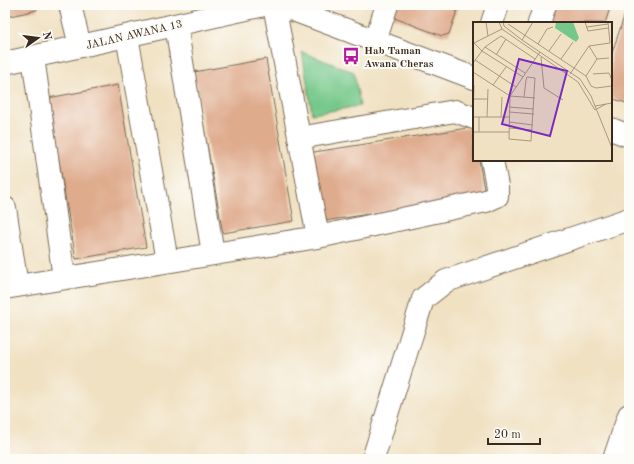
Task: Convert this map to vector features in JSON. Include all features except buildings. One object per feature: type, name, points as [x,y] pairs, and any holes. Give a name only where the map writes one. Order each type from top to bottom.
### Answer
[{"type":"street","points":[[70,5],[80,46]]},
{"type":"street","name":"JALAN AWANA 13","points":[[5,63],[264,5]]},
{"type":"street","points":[[274,5],[318,237]]},
{"type":"street","points":[[280,5],[473,78]]},
{"type":"street","points":[[375,41],[387,5]]},
{"type":"street","points":[[492,22],[498,5]]},
{"type":"street","points":[[539,22],[545,5]]},
{"type":"street","points":[[176,25],[213,254]]},
{"type":"street","points":[[126,36],[167,261]]},
{"type":"street","points":[[33,57],[64,278]]},
{"type":"street","points":[[299,138],[455,111],[473,118]]},
{"type":"street","points":[[612,129],[629,136]]},
{"type":"street","points":[[5,208],[11,287],[318,237],[486,201],[497,196],[497,186],[492,161]]},
{"type":"street","points":[[373,459],[423,299],[446,281],[629,219]]},
{"type":"street","points":[[614,459],[629,415]]},
{"type":"path","points":[[5,20],[8,32]]},
{"type":"green space","points":[[302,52],[354,72],[360,106],[312,114]]},
{"type":"place","name":"Hab Taman Awana Cheras","points":[[351,56]]}]
